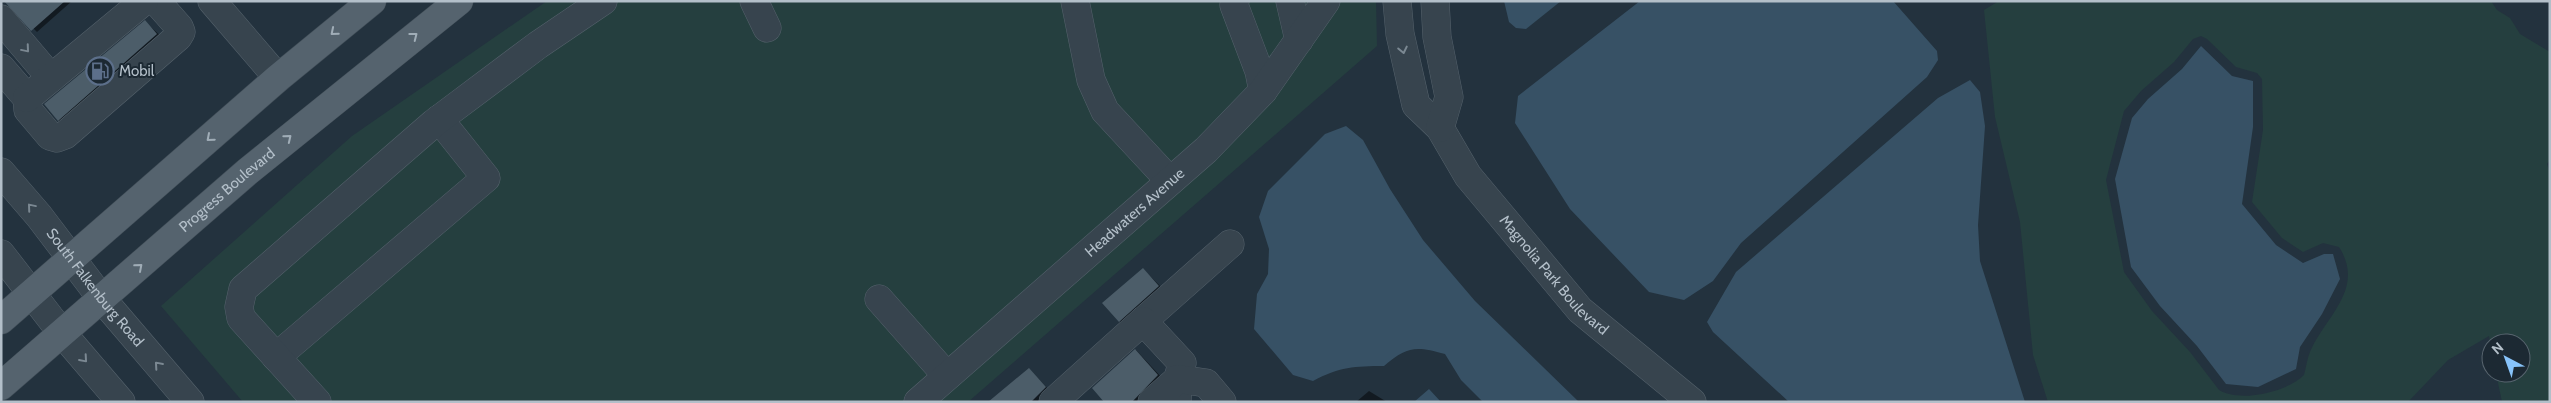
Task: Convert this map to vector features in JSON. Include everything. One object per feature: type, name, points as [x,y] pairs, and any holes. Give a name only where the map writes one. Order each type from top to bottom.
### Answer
[{"type":"main road","points":[[1,320],[278,78],[372,1]]},
{"type":"main road","name":"Progress Boulevard","points":[[1,386],[246,172],[459,1]]},
{"type":"street","points":[[27,98],[144,1]]},
{"type":"street","points":[[1,68],[27,98],[28,110],[50,136],[57,138],[65,135],[178,37],[181,32],[179,27],[156,1]]},
{"type":"street","points":[[212,1],[278,78]]},
{"type":"street","points":[[317,402],[241,318],[239,307],[243,289],[439,119],[538,44],[603,1]]},
{"type":"street","points":[[754,1],[767,28]]},
{"type":"street","points":[[1075,1],[1091,80],[1105,112],[1170,181]]},
{"type":"street","points":[[1235,1],[1234,5],[1259,71],[1263,90]]},
{"type":"street","points":[[1290,1],[1299,40]]},
{"type":"street","name":"Headwaters Avenue","points":[[918,402],[1206,150],[1263,90],[1326,1]]},
{"type":"street","name":"Magnolia Park Boulevard","points":[[1397,1],[1400,34],[1416,106],[1440,128],[1468,176],[1580,310],[1692,402]]},
{"type":"street","points":[[1435,1],[1437,37],[1449,96],[1440,128]]},
{"type":"street","points":[[1,19],[51,78]]},
{"type":"street","points":[[276,357],[486,178],[439,119]]},
{"type":"street","name":"South Falkenburg Road","points":[[1,172],[102,299],[190,402]]},
{"type":"street","points":[[1058,400],[1230,244]]},
{"type":"street","points":[[1,254],[62,333],[121,402]]},
{"type":"street","points":[[879,299],[947,376]]},
{"type":"street","points":[[1144,321],[1182,363],[1178,390]]},
{"type":"street","points":[[1152,402],[1178,390],[1206,384],[1222,402]]},
{"type":"green space","points":[[547,1],[1376,1],[1377,46],[968,402],[243,402],[161,306],[352,136]]},
{"type":"green space","points":[[1999,1],[2491,1],[2497,10],[2510,18],[2520,34],[2550,52],[2550,160],[2547,164],[2550,173],[2550,402],[2502,402],[2498,383],[2531,383],[2531,333],[2481,333],[2481,341],[2448,360],[2408,402],[2048,402],[2033,355],[2020,222],[1995,117],[1984,10]],"holes":[[[2201,36],[2207,39],[2236,67],[2257,73],[2262,79],[2263,130],[2252,202],[2282,238],[2303,252],[2323,243],[2339,247],[2346,262],[2348,276],[2346,289],[2340,302],[2310,352],[2304,375],[2275,391],[2239,396],[2219,390],[2190,352],[2152,311],[2124,272],[2106,180],[2124,111],[2141,91],[2174,62],[2193,39]]]},
{"type":"water","points":[[1504,1],[1561,1],[1526,29],[1516,28],[1509,22]]},
{"type":"water","points":[[1640,1],[1893,1],[1937,51],[1938,60],[1927,77],[1741,243],[1713,281],[1684,300],[1649,292],[1570,209],[1515,123],[1518,96]]},
{"type":"water","points":[[2201,46],[2232,76],[2253,81],[2253,127],[2242,204],[2276,245],[2303,263],[2324,254],[2333,254],[2340,279],[2322,314],[2300,347],[2296,369],[2258,387],[2226,384],[2197,346],[2160,306],[2131,267],[2115,179],[2132,118],[2148,99],[2182,69]]},
{"type":"water","points":[[1970,80],[1980,92],[1985,126],[1978,225],[1980,261],[2025,402],[1789,402],[1713,332],[1707,322],[1736,272],[1938,98]]},
{"type":"water","points":[[1346,126],[1363,140],[1390,189],[1423,240],[1475,301],[1579,402],[1483,402],[1461,380],[1445,354],[1419,349],[1406,351],[1384,366],[1347,368],[1313,381],[1293,375],[1254,329],[1257,294],[1268,274],[1269,249],[1259,217],[1268,191],[1325,134]]},
{"type":"water","points":[[1429,389],[1441,402],[1414,402]]},
{"type":"building","points":[[4,1],[65,1],[31,31]]},
{"type":"building","name":"Mobil","points":[[145,20],[157,34],[58,121],[44,104]]},
{"type":"building","points":[[1143,268],[1159,286],[1119,322],[1102,303]]},
{"type":"building","points":[[1135,349],[1158,375],[1132,402],[1104,402],[1092,388]]},
{"type":"building","points":[[1029,368],[1046,387],[1031,402],[988,402]]},
{"type":"place","name":"Mobil","points":[[100,71]]}]
